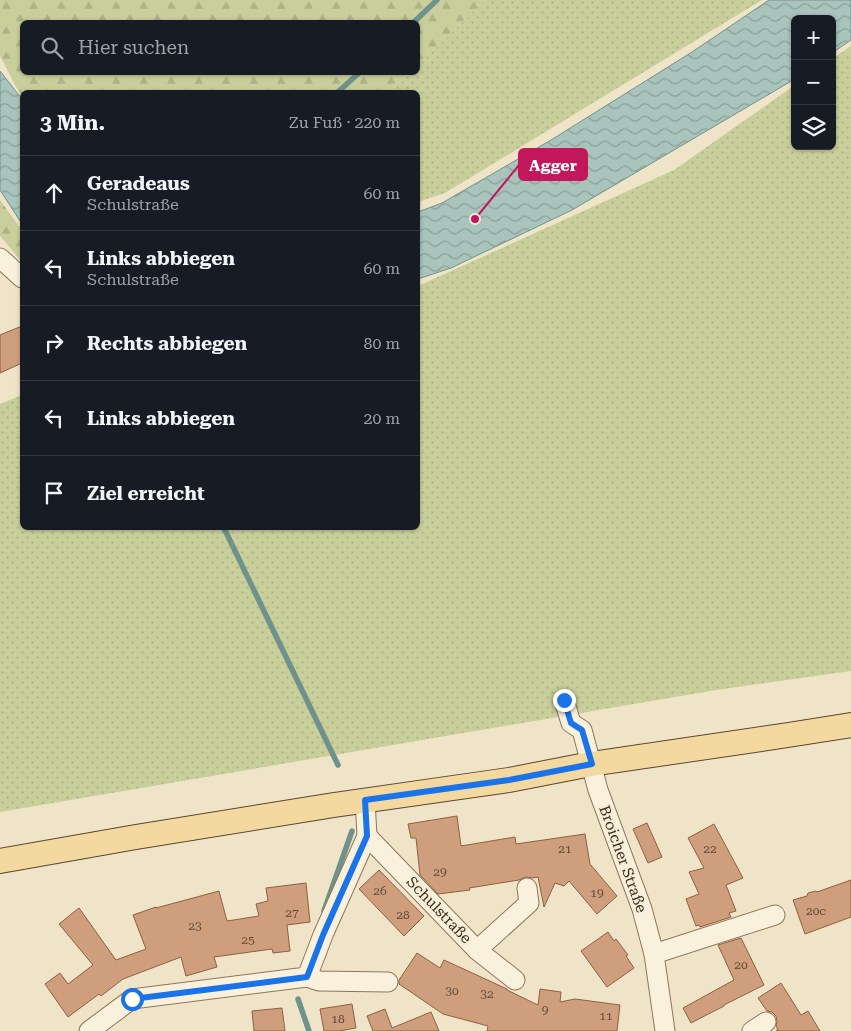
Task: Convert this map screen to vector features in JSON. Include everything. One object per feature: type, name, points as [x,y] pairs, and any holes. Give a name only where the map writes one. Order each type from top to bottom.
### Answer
[{"type":"main road","points":[[0,861],[365,800],[509,780],[592,764],[851,725]]},
{"type":"street","points":[[0,258],[20,276]]},
{"type":"street","name":"Broicher Straße","points":[[564,700],[571,723],[582,730],[598,790],[642,909],[654,954],[666,1031]]},
{"type":"street","points":[[307,977],[323,935],[367,836],[365,800]]},
{"type":"street","name":"Schulstraße","points":[[367,836],[477,950],[515,980]]},
{"type":"street","points":[[477,950],[529,903],[527,888]]},
{"type":"street","points":[[654,954],[775,916]]},
{"type":"street","points":[[89,1031],[132,999],[307,977],[320,981],[388,982]]},
{"type":"green space","points":[[0,0],[485,0],[420,63],[420,20],[20,20],[20,75],[407,75],[391,90],[20,90],[20,93],[0,56]]},
{"type":"green space","points":[[485,0],[762,0],[445,193],[420,201],[420,90],[391,90],[407,75],[420,75],[420,63]]},
{"type":"green space","points":[[851,46],[851,671],[716,690],[0,812],[0,404],[20,396],[20,530],[420,530],[420,285],[674,170],[791,88],[791,150],[836,150],[836,56]]},
{"type":"green space","points":[[0,200],[20,227],[20,260],[0,236]]},
{"type":"water","points":[[769,0],[851,0],[851,40],[836,50],[836,15],[791,15],[791,81],[572,210],[451,268],[420,278],[420,211],[442,203],[551,140],[692,52]]},
{"type":"water","points":[[0,71],[20,96],[20,221],[0,190]]},
{"type":"building","points":[[20,327],[20,364],[0,373],[0,335]]},
{"type":"building","points":[[457,816],[461,846],[515,837],[516,844],[585,834],[590,864],[617,896],[597,914],[569,881],[564,886],[555,883],[544,907],[538,877],[526,877],[519,880],[469,888],[470,890],[438,894],[420,875],[416,838],[411,838],[408,824]]},
{"type":"building","points":[[647,823],[662,857],[648,863],[633,829]]},
{"type":"building","points":[[714,824],[743,878],[726,885],[736,911],[729,913],[731,917],[700,927],[699,925],[696,926],[686,899],[699,894],[689,872],[704,868],[688,838]]},
{"type":"building","points":[[379,870],[424,916],[404,936],[359,889]]},
{"type":"building","points":[[851,880],[851,917],[805,934],[793,900],[807,896],[808,893],[817,892]]},
{"type":"building","points":[[306,883],[310,922],[287,925],[290,951],[273,953],[272,949],[214,957],[217,967],[186,976],[181,957],[123,979],[68,1017],[45,984],[60,973],[68,984],[93,965],[59,924],[79,908],[116,960],[146,949],[133,915],[156,907],[219,891],[227,921],[259,916],[256,904],[268,901],[266,888]]},
{"type":"building","points":[[608,932],[628,955],[626,956],[634,968],[607,987],[581,951]]},
{"type":"building","points":[[741,938],[764,985],[691,1023],[683,1008],[734,980],[718,945]]},
{"type":"building","points":[[417,953],[440,968],[444,960],[538,1005],[540,989],[561,992],[560,1002],[575,999],[620,1005],[617,1031],[487,1031],[488,1026],[443,1014],[399,984],[399,980]]},
{"type":"building","points":[[781,983],[801,1015],[808,1011],[820,1031],[776,1031],[778,1030],[776,1016],[772,1012],[767,1011],[758,998]]},
{"type":"building","points":[[352,1004],[356,1028],[324,1031],[320,1009]]},
{"type":"building","points":[[282,1008],[285,1031],[254,1031],[252,1011]]},
{"type":"building","points":[[385,1009],[392,1028],[431,1012],[439,1031],[373,1031],[367,1016]]},
{"type":"waterway","points":[[416,20],[437,0]]},
{"type":"waterway","points":[[340,90],[357,75]]},
{"type":"waterway","points":[[225,530],[338,765]]},
{"type":"waterway","points":[[324,911],[352,831]]},
{"type":"waterway","points":[[298,999],[309,1031]]},
{"type":"place","name":"Agger","points":[[475,219]]},
{"type":"route","points":[[132,999],[307,977],[323,935],[367,836],[365,800],[509,780],[592,764],[582,730],[571,723],[564,700]]}]
